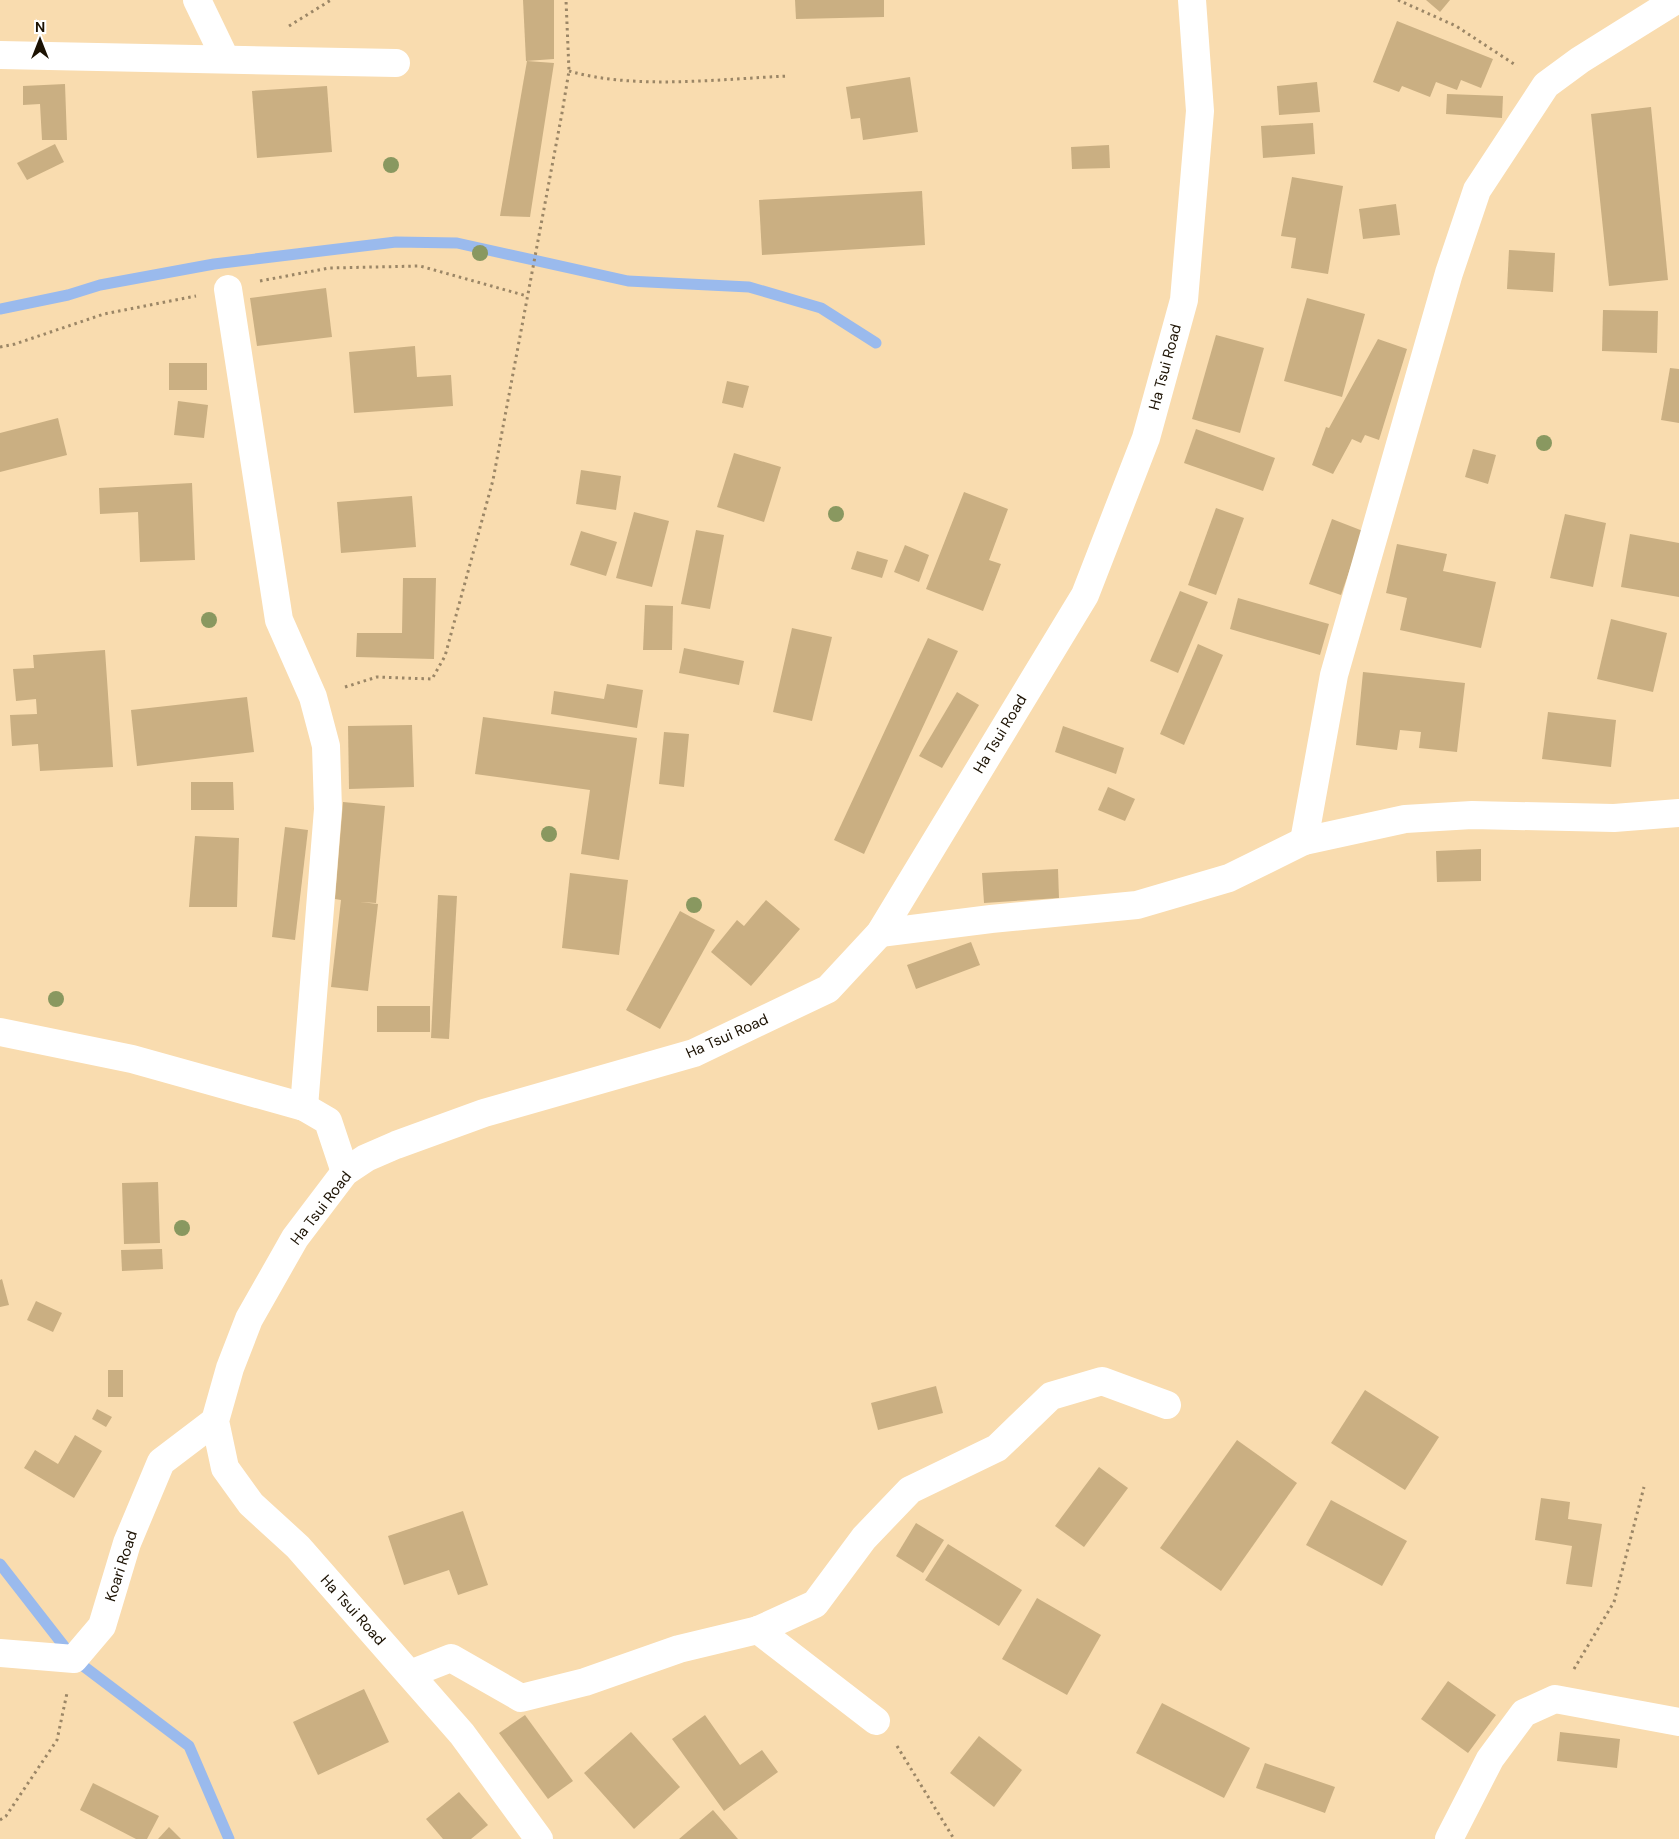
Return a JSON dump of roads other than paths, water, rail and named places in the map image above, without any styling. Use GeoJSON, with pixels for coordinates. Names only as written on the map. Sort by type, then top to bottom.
{"type":"FeatureCollection","features":[{"type":"Feature","properties":{"kind":"street"},"geometry":{"type":"LineString","coordinates":[[197,0],[225,58]]}},
{"type":"Feature","properties":{"kind":"street","name":"Ha Tsui Road"},"geometry":{"type":"LineString","coordinates":[[539,1839],[462,1734],[298,1547],[251,1504],[225,1468],[215,1421],[230,1368],[249,1319],[295,1238],[346,1172],[366,1158],[484,1113],[694,1053],[828,989],[880,933],[1085,595],[1146,438],[1184,300],[1200,111],[1192,0]]}},
{"type":"Feature","properties":{"kind":"street"},"geometry":{"type":"LineString","coordinates":[[1304,841],[1334,675],[1449,273],[1477,190],[1546,85],[1580,60],[1676,0]]}},
{"type":"Feature","properties":{"kind":"street"},"geometry":{"type":"LineString","coordinates":[[0,55],[225,58],[267,61],[396,63]]}},
{"type":"Feature","properties":{"kind":"street"},"geometry":{"type":"LineString","coordinates":[[228,290],[279,620],[313,697],[326,746],[328,809],[304,1106]]}},
{"type":"Feature","properties":{"kind":"street"},"geometry":{"type":"LineString","coordinates":[[880,933],[991,919],[1137,906],[1229,878],[1304,841],[1405,819],[1472,815],[1614,818],[1679,813]]}},
{"type":"Feature","properties":{"kind":"street"},"geometry":{"type":"LineString","coordinates":[[0,1032],[132,1059],[304,1106],[328,1121],[346,1172]]}},
{"type":"Feature","properties":{"kind":"street"},"geometry":{"type":"LineString","coordinates":[[410,1674],[451,1658],[520,1698],[584,1682],[678,1650],[758,1630],[815,1604],[864,1538],[910,1490],[997,1448],[1051,1396],[1102,1381],[1168,1404]]}},
{"type":"Feature","properties":{"kind":"street","name":"Koari Road"},"geometry":{"type":"LineString","coordinates":[[0,1653],[74,1658],[102,1626],[127,1543],[161,1462],[215,1421]]}},
{"type":"Feature","properties":{"kind":"street"},"geometry":{"type":"LineString","coordinates":[[758,1630],[876,1721]]}},
{"type":"Feature","properties":{"kind":"street"},"geometry":{"type":"LineString","coordinates":[[1449,1839],[1490,1759],[1524,1714],[1556,1699],[1679,1722]]}},
{"type":"Feature","properties":{"kind":"waterway"},"geometry":{"type":"LineString","coordinates":[[0,309],[68,295],[100,285],[214,264],[396,242],[457,243],[628,281],[749,287],[821,308],[876,343]]}},
{"type":"Feature","properties":{"kind":"waterway"},"geometry":{"type":"LineString","coordinates":[[0,1564],[74,1659],[189,1746],[229,1839]]}}]}
